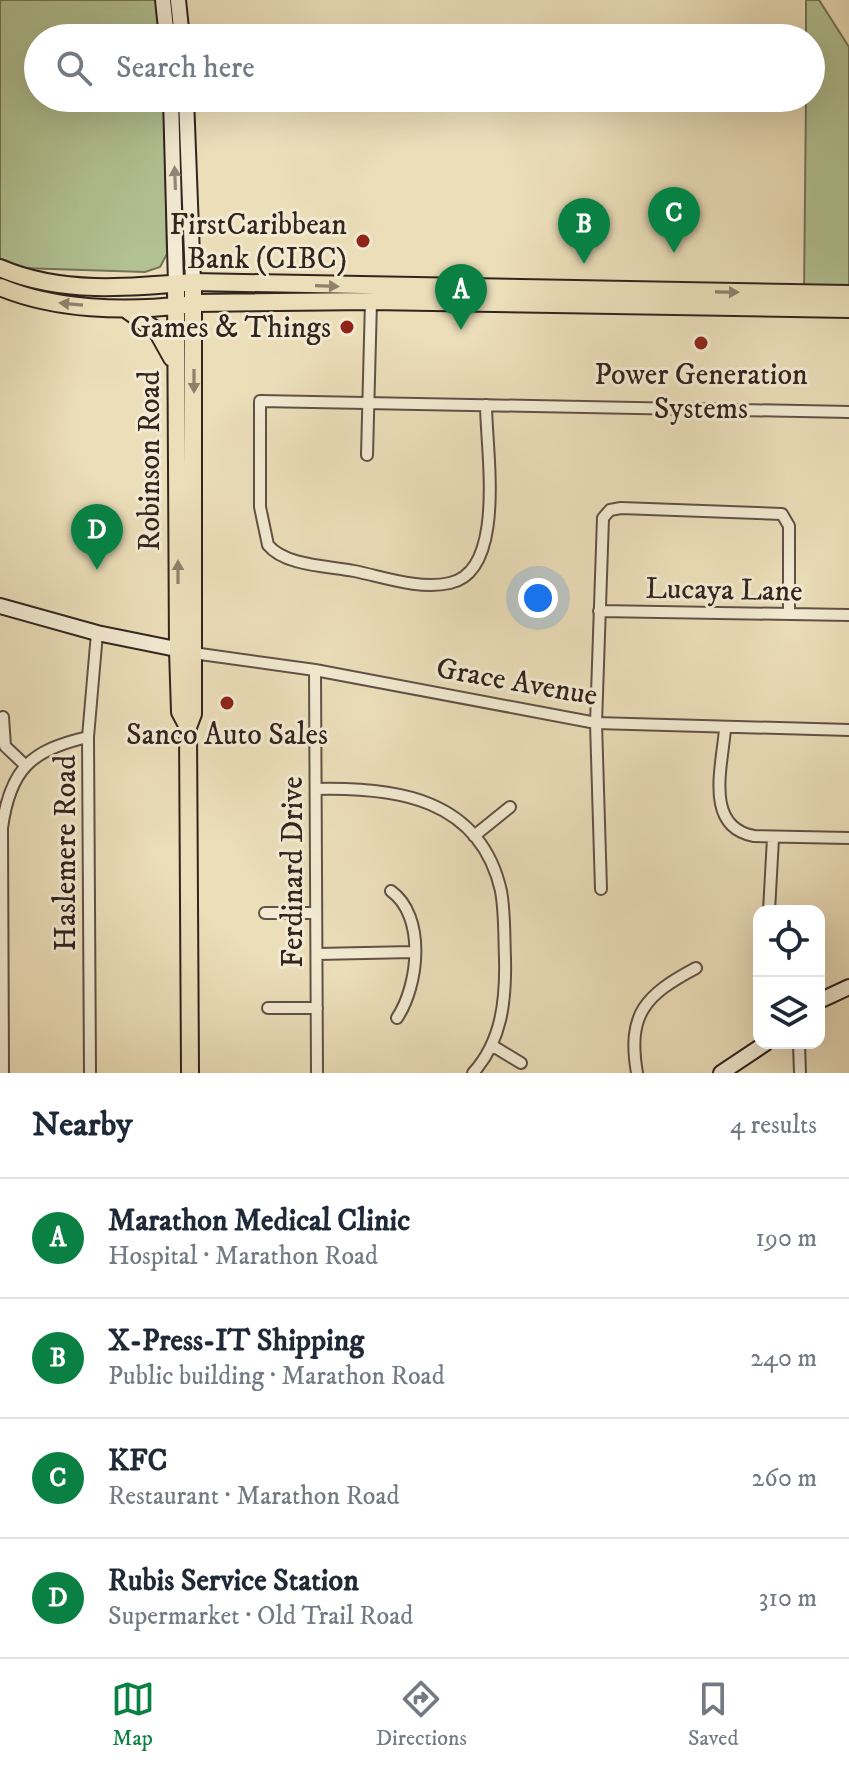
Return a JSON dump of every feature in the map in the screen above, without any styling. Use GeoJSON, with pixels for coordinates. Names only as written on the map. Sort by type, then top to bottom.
{"type":"FeatureCollection","features":[{"type":"Feature","properties":{"kind":"main road"},"geometry":{"type":"LineString","coordinates":[[163,0],[166,24]]}},
{"type":"Feature","properties":{"kind":"main road"},"geometry":{"type":"LineString","coordinates":[[178,0],[181,24]]}},
{"type":"Feature","properties":{"kind":"main road","name":"Robinson Road"},"geometry":{"type":"LineString","coordinates":[[172,112],[184,283],[194,303],[186,651],[180,712],[188,727],[190,1073]]}},
{"type":"Feature","properties":{"kind":"main road","name":"Robinson Road"},"geometry":{"type":"LineString","coordinates":[[186,112],[184,283],[176,306],[186,651]]}},
{"type":"Feature","properties":{"kind":"main road"},"geometry":{"type":"LineString","coordinates":[[0,268],[20,276],[80,287],[184,283],[849,294]]}},
{"type":"Feature","properties":{"kind":"main road"},"geometry":{"type":"LineString","coordinates":[[0,287],[55,302],[121,308],[194,303],[371,301],[849,309]]}},
{"type":"Feature","properties":{"kind":"main road"},"geometry":{"type":"LineString","coordinates":[[121,308],[147,321],[166,342],[177,383]]}},
{"type":"Feature","properties":{"kind":"main road"},"geometry":{"type":"LineString","coordinates":[[0,606],[97,633],[186,651]]}},
{"type":"Feature","properties":{"kind":"main road"},"geometry":{"type":"LineString","coordinates":[[825,998],[849,987]]}},
{"type":"Feature","properties":{"kind":"main road"},"geometry":{"type":"LineString","coordinates":[[721,1073],[757,1049]]}},
{"type":"Feature","properties":{"kind":"street"},"geometry":{"type":"LineString","coordinates":[[367,455],[371,301]]}},
{"type":"Feature","properties":{"kind":"street"},"geometry":{"type":"LineString","coordinates":[[486,405],[485,549],[476,566],[459,580],[429,585],[287,558],[275,553],[265,539],[260,507],[260,401],[486,405],[849,412]]}},
{"type":"Feature","properties":{"kind":"street"},"geometry":{"type":"LineString","coordinates":[[601,889],[596,723],[603,518],[615,508],[782,514],[789,526],[789,614]]}},
{"type":"Feature","properties":{"kind":"street","name":"Lucaya Lane"},"geometry":{"type":"LineString","coordinates":[[599,611],[849,615]]}},
{"type":"Feature","properties":{"kind":"street","name":"Haslemere Road"},"geometry":{"type":"LineString","coordinates":[[90,1073],[88,737],[97,633]]}},
{"type":"Feature","properties":{"kind":"street","name":"Grace Avenue"},"geometry":{"type":"LineString","coordinates":[[186,651],[315,670],[596,723],[725,729],[849,730]]}},
{"type":"Feature","properties":{"kind":"street","name":"Ferdinard Drive"},"geometry":{"type":"LineString","coordinates":[[315,670],[317,1073]]}},
{"type":"Feature","properties":{"kind":"street"},"geometry":{"type":"LineString","coordinates":[[3,717],[5,746],[25,765]]}},
{"type":"Feature","properties":{"kind":"street"},"geometry":{"type":"LineString","coordinates":[[725,729],[721,814],[735,830],[773,838],[849,838]]}},
{"type":"Feature","properties":{"kind":"street"},"geometry":{"type":"LineString","coordinates":[[3,1073],[2,828],[10,792],[25,765],[49,748],[88,737]]}},
{"type":"Feature","properties":{"kind":"street"},"geometry":{"type":"LineString","coordinates":[[316,789],[368,789],[404,794],[437,806],[474,836],[494,871],[503,908],[503,1006],[493,1046],[473,1073]]}},
{"type":"Feature","properties":{"kind":"street"},"geometry":{"type":"LineString","coordinates":[[474,836],[510,807]]}},
{"type":"Feature","properties":{"kind":"street"},"geometry":{"type":"LineString","coordinates":[[769,905],[773,838]]}},
{"type":"Feature","properties":{"kind":"street"},"geometry":{"type":"LineString","coordinates":[[391,891],[409,909],[413,952],[411,987],[397,1018]]}},
{"type":"Feature","properties":{"kind":"street"},"geometry":{"type":"LineString","coordinates":[[265,913],[316,913]]}},
{"type":"Feature","properties":{"kind":"street"},"geometry":{"type":"LineString","coordinates":[[317,954],[413,952]]}},
{"type":"Feature","properties":{"kind":"street"},"geometry":{"type":"LineString","coordinates":[[637,1073],[633,1038],[638,1014],[657,992],[696,968]]}},
{"type":"Feature","properties":{"kind":"street"},"geometry":{"type":"LineString","coordinates":[[268,1008],[317,1008]]}},
{"type":"Feature","properties":{"kind":"street"},"geometry":{"type":"LineString","coordinates":[[493,1046],[521,1063]]}},
{"type":"Feature","properties":{"kind":"street"},"geometry":{"type":"LineString","coordinates":[[799,1049],[800,1073]]}},
{"type":"Feature","properties":{"kind":"green space"},"geometry":{"type":"Polygon","coordinates":[[[0,0],[157,0],[159,24],[24,24],[24,112],[164,112],[167,254],[160,267],[145,272],[21,268],[0,262],[0,0]]]}},
{"type":"Feature","properties":{"kind":"green space"},"geometry":{"type":"Polygon","coordinates":[[[806,0],[819,0],[849,47],[849,296],[804,294],[806,112],[825,112],[825,24],[806,24],[806,0]]]}},
{"type":"Feature","properties":{"kind":"place","name":"FirstCaribbean Bank (CIBC)"},"geometry":{"type":"Point","coordinates":[363,241]}},
{"type":"Feature","properties":{"kind":"place","name":"KFC"},"geometry":{"type":"Point","coordinates":[674,253]}},
{"type":"Feature","properties":{"kind":"place","name":"X-Press-IT Shipping"},"geometry":{"type":"Point","coordinates":[584,264]}},
{"type":"Feature","properties":{"kind":"place","name":"Games & Things"},"geometry":{"type":"Point","coordinates":[347,327]}},
{"type":"Feature","properties":{"kind":"place","name":"Marathon Medical Clinic"},"geometry":{"type":"Point","coordinates":[461,330]}},
{"type":"Feature","properties":{"kind":"place","name":"Power Generation Systems"},"geometry":{"type":"Point","coordinates":[701,343]}},
{"type":"Feature","properties":{"kind":"place","name":"Rubis Service Station"},"geometry":{"type":"Point","coordinates":[97,570]}},
{"type":"Feature","properties":{"kind":"place","name":"Sanco Auto Sales"},"geometry":{"type":"Point","coordinates":[227,703]}}]}
